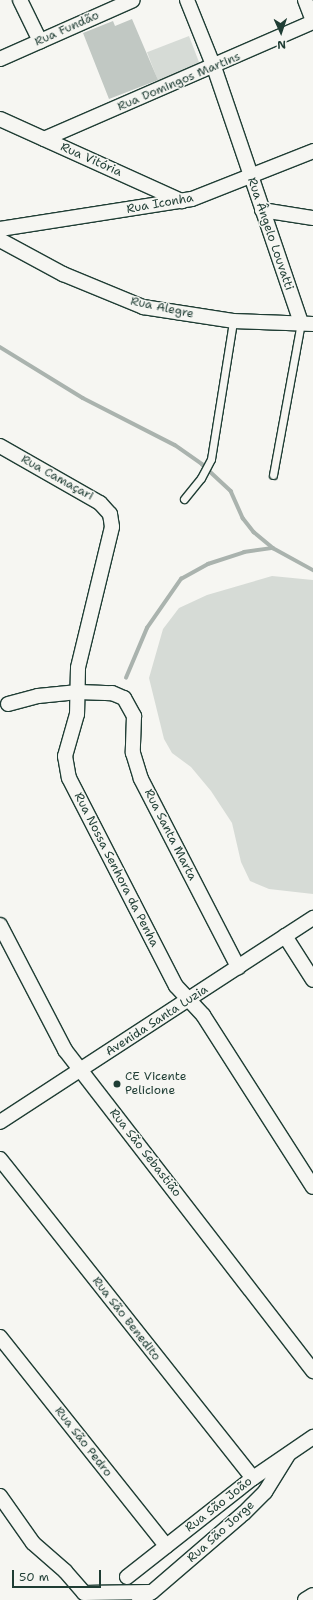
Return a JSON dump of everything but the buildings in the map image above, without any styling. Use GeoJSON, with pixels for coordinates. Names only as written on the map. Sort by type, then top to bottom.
{"type":"FeatureCollection","features":[{"type":"Feature","properties":{"kind":"street"},"geometry":{"type":"LineString","coordinates":[[20,0],[40,41]]}},
{"type":"Feature","properties":{"kind":"street","name":"Rua Fundão"},"geometry":{"type":"LineString","coordinates":[[0,59],[133,0]]}},
{"type":"Feature","properties":{"kind":"street","name":"Rua Ângelo Louvatti"},"geometry":{"type":"LineString","coordinates":[[187,0],[214,67],[262,210],[307,324]]}},
{"type":"Feature","properties":{"kind":"street","name":"Rua Domingos Martins"},"geometry":{"type":"LineString","coordinates":[[44,139],[214,67],[313,22],[305,0]]}},
{"type":"Feature","properties":{"kind":"street","name":"Rua Vitória"},"geometry":{"type":"LineString","coordinates":[[0,119],[182,201]]}},
{"type":"Feature","properties":{"kind":"street","name":"Rua Iconha"},"geometry":{"type":"LineString","coordinates":[[0,229],[182,201],[251,177],[313,151]]}},
{"type":"Feature","properties":{"kind":"street"},"geometry":{"type":"LineString","coordinates":[[262,210],[313,218]]}},
{"type":"Feature","properties":{"kind":"street","name":"Rua Alegre"},"geometry":{"type":"LineString","coordinates":[[0,240],[39,263],[118,298],[173,313],[233,321],[307,324]]}},
{"type":"Feature","properties":{"kind":"street","name":"Rua Camaçari"},"geometry":{"type":"LineString","coordinates":[[0,446],[100,503],[110,514]]}},
{"type":"Feature","properties":{"kind":"street","name":"Rua Nossa Senhora da Penha"},"geometry":{"type":"LineString","coordinates":[[110,514],[112,527],[80,656],[77,714],[65,756],[69,778],[176,986],[204,1015],[313,1187]]}},
{"type":"Feature","properties":{"kind":"street"},"geometry":{"type":"LineString","coordinates":[[8,704],[38,696],[78,692]]}},
{"type":"Feature","properties":{"kind":"street","name":"Rua Santa Marta"},"geometry":{"type":"LineString","coordinates":[[78,692],[112,693],[124,698],[134,716],[134,753],[141,779],[238,967]]}},
{"type":"Feature","properties":{"kind":"street","name":"Avenida Santa Luzia"},"geometry":{"type":"LineString","coordinates":[[0,1122],[313,918]]}},
{"type":"Feature","properties":{"kind":"street","name":"Rua São Sebastião"},"geometry":{"type":"LineString","coordinates":[[0,925],[58,1039],[312,1369]]}},
{"type":"Feature","properties":{"kind":"street"},"geometry":{"type":"LineString","coordinates":[[285,936],[313,980]]}},
{"type":"Feature","properties":{"kind":"street","name":"Rua São Benedito"},"geometry":{"type":"LineString","coordinates":[[0,1159],[253,1478]]}},
{"type":"Feature","properties":{"kind":"street","name":"Rua São Pedro"},"geometry":{"type":"LineString","coordinates":[[0,1337],[166,1546]]}},
{"type":"Feature","properties":{"kind":"street","name":"Rua São João"},"geometry":{"type":"LineString","coordinates":[[127,1577],[253,1478],[290,1451],[313,1437]]}},
{"type":"Feature","properties":{"kind":"street","name":"Rua São Jorge"},"geometry":{"type":"LineString","coordinates":[[139,1600],[152,1592],[244,1514],[269,1487],[290,1451]]}},
{"type":"Feature","properties":{"kind":"street"},"geometry":{"type":"LineString","coordinates":[[0,1496],[33,1543],[65,1571],[84,1593],[152,1592]]}},
{"type":"Feature","properties":{"kind":"street"},"geometry":{"type":"LineString","coordinates":[[305,1600],[313,1595]]}},
{"type":"Feature","properties":{"kind":"lane"},"geometry":{"type":"LineString","coordinates":[[184,499],[201,478],[211,459],[233,321]]}},
{"type":"Feature","properties":{"kind":"lane","name":"Rua Ângelo Louvatti"},"geometry":{"type":"LineString","coordinates":[[273,475],[307,324]]}},
{"type":"Feature","properties":{"kind":"shaded area"},"geometry":{"type":"Polygon","coordinates":[[[189,36],[200,65],[158,81],[147,52],[189,36]]]}},
{"type":"Feature","properties":{"kind":"shaded area"},"geometry":{"type":"Polygon","coordinates":[[[272,576],[313,580],[313,894],[269,889],[250,881],[241,862],[232,823],[211,791],[191,767],[172,753],[164,739],[149,678],[163,629],[179,608],[207,595],[272,576]]]}},
{"type":"Feature","properties":{"kind":"waterway"},"geometry":{"type":"LineString","coordinates":[[0,347],[83,398],[175,445],[202,464],[231,491],[243,518],[254,532],[273,548],[313,570]]}},
{"type":"Feature","properties":{"kind":"waterway"},"geometry":{"type":"LineString","coordinates":[[126,678],[147,628],[181,579],[208,564],[244,552],[273,548]]}},
{"type":"Feature","properties":{"kind":"place","name":"CE Vicente Pelicione"},"geometry":{"type":"Point","coordinates":[117,1084]}}]}
